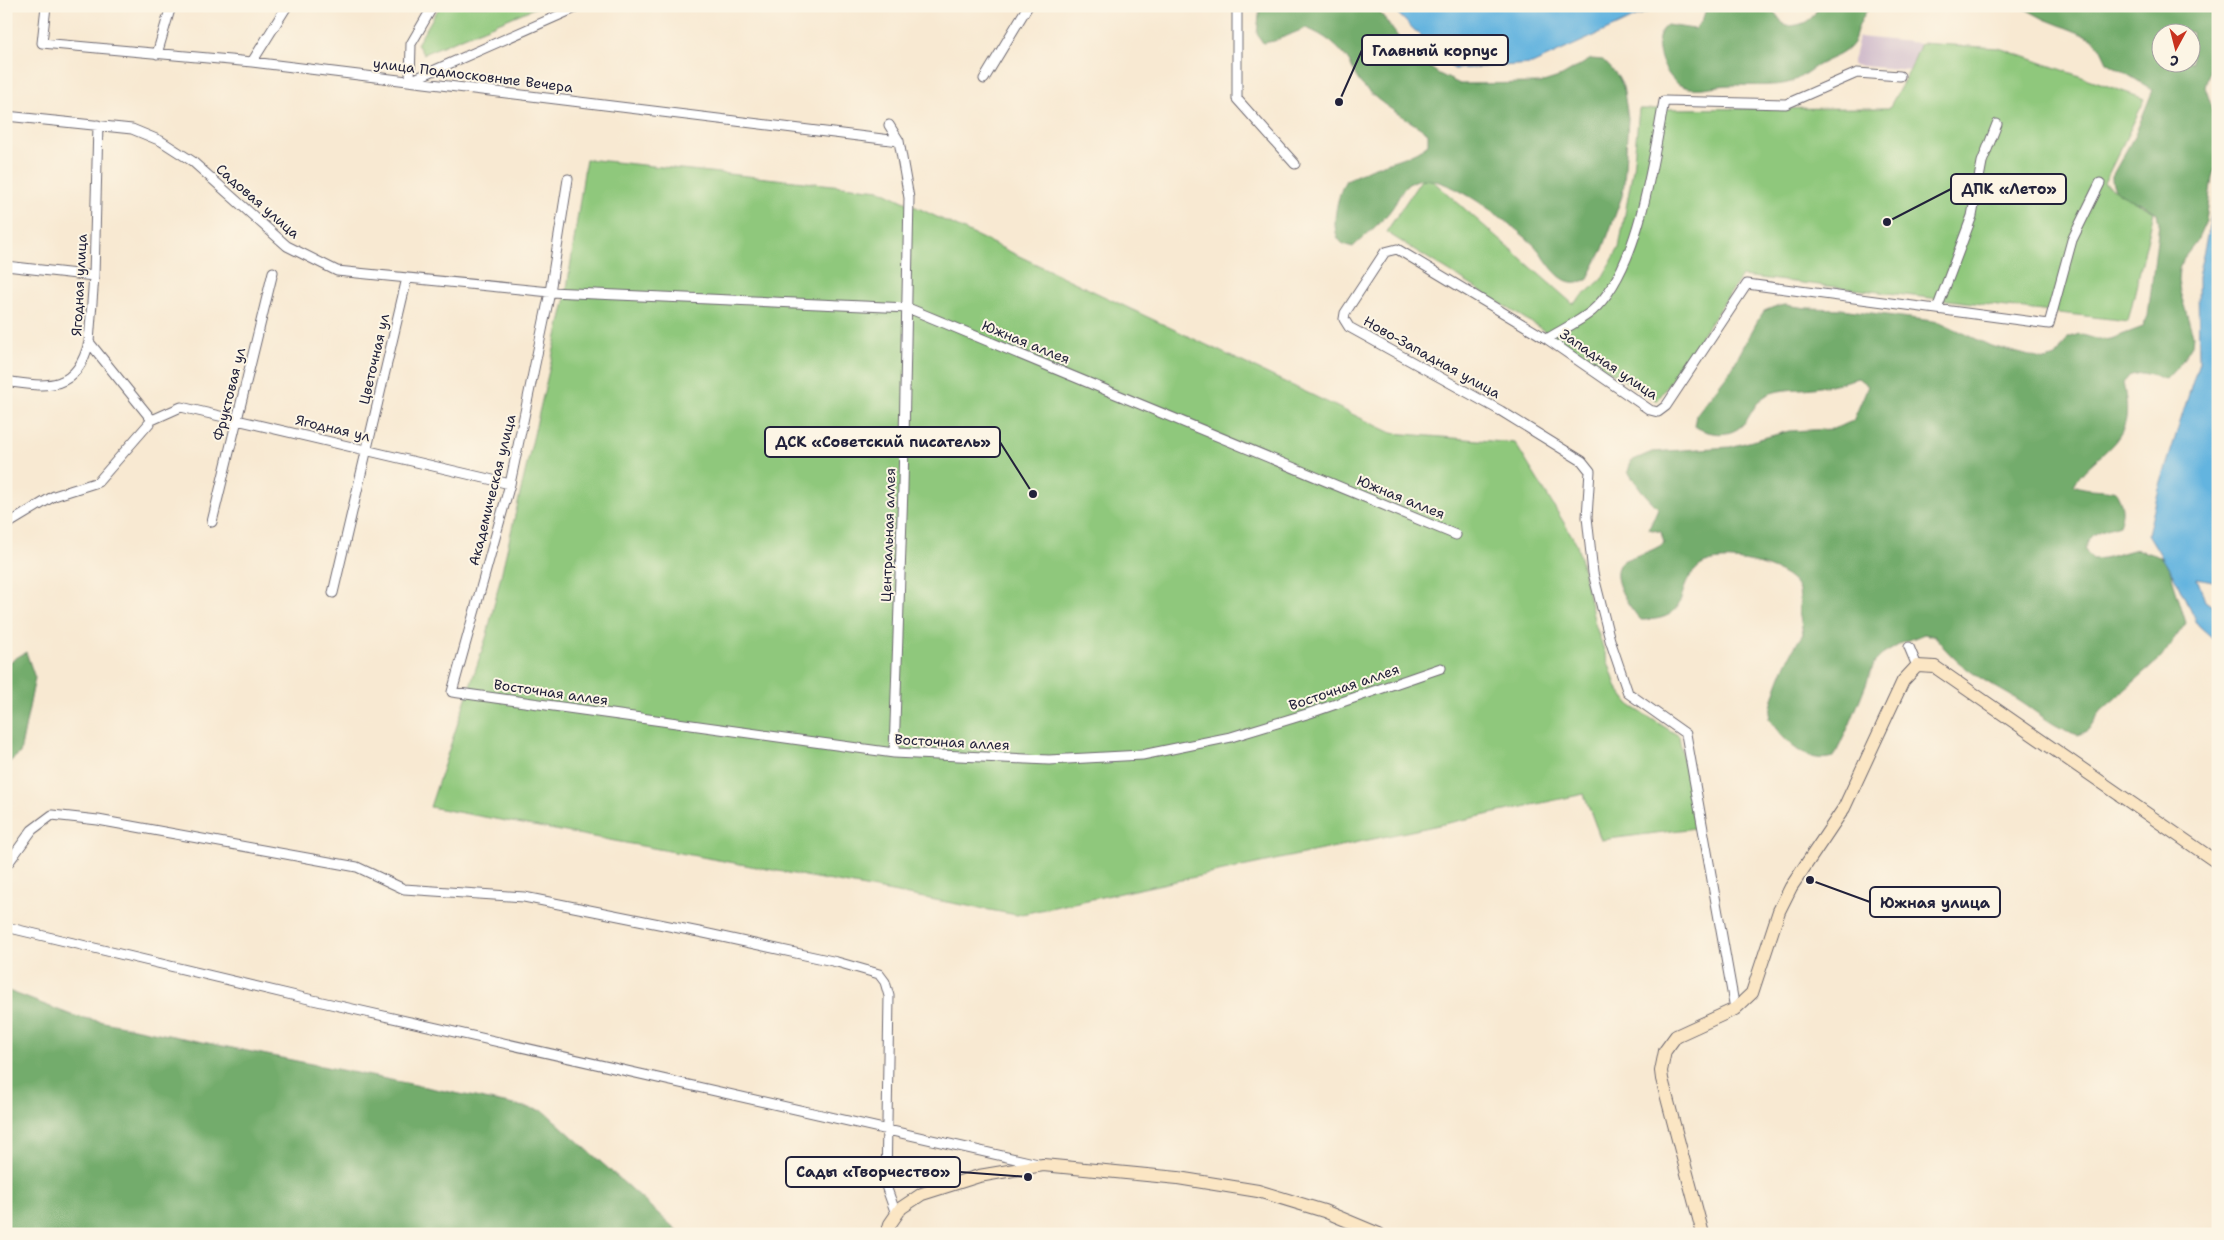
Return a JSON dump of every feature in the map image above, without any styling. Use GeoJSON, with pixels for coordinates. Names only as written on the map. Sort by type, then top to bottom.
{"type":"FeatureCollection","features":[{"type":"Feature","properties":{"kind":"street","name":"улица Подмосковные Вечера"},"geometry":{"type":"LineString","coordinates":[[46,6],[42,43],[252,62],[410,80],[899,141]]}},
{"type":"Feature","properties":{"kind":"street"},"geometry":{"type":"LineString","coordinates":[[157,54],[171,6]]}},
{"type":"Feature","properties":{"kind":"street"},"geometry":{"type":"LineString","coordinates":[[252,62],[287,6]]}},
{"type":"Feature","properties":{"kind":"street"},"geometry":{"type":"LineString","coordinates":[[433,6],[411,44],[410,80],[580,6]]}},
{"type":"Feature","properties":{"kind":"street"},"geometry":{"type":"LineString","coordinates":[[984,78],[1028,6]]}},
{"type":"Feature","properties":{"kind":"street"},"geometry":{"type":"LineString","coordinates":[[1237,6],[1237,100],[1295,164]]}},
{"type":"Feature","properties":{"kind":"street","name":"Западная улица"},"geometry":{"type":"LineString","coordinates":[[1900,76],[1857,74],[1786,104],[1664,101],[1647,191],[1635,240],[1611,289],[1592,311],[1547,339],[1650,410],[1658,412],[1666,406],[1746,284],[2049,324],[2072,240],[2100,183]]}},
{"type":"Feature","properties":{"kind":"street","name":"Садовая улица"},"geometry":{"type":"LineString","coordinates":[[6,116],[132,129],[161,141],[184,156],[287,246],[337,270],[555,292]]}},
{"type":"Feature","properties":{"kind":"street"},"geometry":{"type":"LineString","coordinates":[[1937,309],[1972,216],[1982,162],[1997,124]]}},
{"type":"Feature","properties":{"kind":"street","name":"Ягодная улица"},"geometry":{"type":"LineString","coordinates":[[98,125],[94,276],[89,342],[152,420]]}},
{"type":"Feature","properties":{"kind":"street"},"geometry":{"type":"LineString","coordinates":[[889,125],[899,141]]}},
{"type":"Feature","properties":{"kind":"street","name":"Центральная аллея"},"geometry":{"type":"LineString","coordinates":[[894,753],[908,308],[909,198],[899,141]]}},
{"type":"Feature","properties":{"kind":"street","name":"Академическая улица"},"geometry":{"type":"LineString","coordinates":[[452,692],[510,484],[555,292],[568,180]]}},
{"type":"Feature","properties":{"kind":"street","name":"Ново-Западная улица"},"geometry":{"type":"LineString","coordinates":[[1547,339],[1397,249],[1385,252],[1345,313],[1344,319],[1348,326],[1501,411],[1582,461],[1590,471],[1587,517],[1593,573],[1610,640],[1628,693],[1686,734],[1735,1010]]}},
{"type":"Feature","properties":{"kind":"street"},"geometry":{"type":"LineString","coordinates":[[6,266],[94,276]]}},
{"type":"Feature","properties":{"kind":"street","name":"Фруктовая ул"},"geometry":{"type":"LineString","coordinates":[[212,522],[273,272]]}},
{"type":"Feature","properties":{"kind":"street","name":"Цветочная ул"},"geometry":{"type":"LineString","coordinates":[[333,593],[407,278]]}},
{"type":"Feature","properties":{"kind":"street","name":"Южная аллея"},"geometry":{"type":"LineString","coordinates":[[555,292],[908,308],[1456,535]]}},
{"type":"Feature","properties":{"kind":"street"},"geometry":{"type":"LineString","coordinates":[[6,381],[42,386],[57,384],[74,375],[84,360],[89,342]]}},
{"type":"Feature","properties":{"kind":"street","name":"Ягодная ул"},"geometry":{"type":"LineString","coordinates":[[152,420],[181,407],[510,484]]}},
{"type":"Feature","properties":{"kind":"street"},"geometry":{"type":"LineString","coordinates":[[6,525],[54,496],[98,482],[152,420]]}},
{"type":"Feature","properties":{"kind":"street"},"geometry":{"type":"LineString","coordinates":[[1909,647],[1917,666]]}},
{"type":"Feature","properties":{"kind":"street"},"geometry":{"type":"LineString","coordinates":[[1703,1234],[1662,1080],[1662,1061],[1665,1052],[1676,1036],[1735,1010],[1752,993],[1779,911],[1790,887],[1844,808],[1903,681],[1917,666]]}},
{"type":"Feature","properties":{"kind":"street"},"geometry":{"type":"LineString","coordinates":[[1917,666],[1935,667],[2218,863]]}},
{"type":"Feature","properties":{"kind":"street","name":"Восточная аллея"},"geometry":{"type":"LineString","coordinates":[[452,692],[894,753],[1049,760],[1142,754],[1231,737],[1310,713],[1441,668]]}},
{"type":"Feature","properties":{"kind":"street"},"geometry":{"type":"LineString","coordinates":[[6,866],[32,830],[52,815],[98,820],[357,867],[404,889],[524,897],[704,933],[837,962],[879,974],[886,982],[889,996],[886,1186],[896,1214]]}},
{"type":"Feature","properties":{"kind":"street"},"geometry":{"type":"LineString","coordinates":[[6,927],[1043,1165],[1178,1178],[1258,1191],[1324,1211],[1379,1234]]}},
{"type":"Feature","properties":{"kind":"street"},"geometry":{"type":"LineString","coordinates":[[887,1234],[896,1214],[907,1202],[935,1190],[979,1176],[1043,1165]]}},
{"type":"Feature","properties":{"kind":"shaded area"},"geometry":{"type":"Polygon","coordinates":[[[1859,37],[1921,43],[1910,70],[1852,65],[1859,37]]]}},
{"type":"Feature","properties":{"kind":"green space"},"geometry":{"type":"Polygon","coordinates":[[[440,6],[539,6],[423,54],[417,44],[440,6]]]}},
{"type":"Feature","properties":{"kind":"green space"},"geometry":{"type":"Polygon","coordinates":[[[1260,6],[1375,6],[1411,54],[1439,74],[1460,84],[1540,83],[1562,76],[1591,59],[1603,60],[1618,76],[1623,86],[1628,118],[1624,184],[1622,196],[1603,249],[1587,280],[1574,282],[1560,277],[1535,246],[1495,213],[1460,191],[1443,183],[1427,180],[1414,181],[1407,185],[1384,218],[1353,247],[1342,243],[1338,238],[1335,222],[1340,194],[1346,180],[1416,152],[1428,144],[1428,133],[1386,106],[1370,93],[1359,81],[1350,63],[1341,51],[1319,34],[1306,28],[1274,41],[1263,43],[1257,34],[1260,6]]]}},
{"type":"Feature","properties":{"kind":"green space"},"geometry":{"type":"Polygon","coordinates":[[[1707,6],[1766,6],[1775,13],[1785,26],[1806,22],[1813,16],[1818,6],[1869,6],[1858,27],[1854,41],[1843,53],[1820,64],[1791,82],[1770,85],[1688,88],[1675,82],[1664,67],[1659,48],[1659,39],[1661,31],[1667,25],[1694,29],[1702,21],[1707,6]]]}},
{"type":"Feature","properties":{"kind":"green space"},"geometry":{"type":"Polygon","coordinates":[[[2020,6],[2218,6],[2218,41],[2205,87],[2218,125],[2218,161],[2212,177],[2206,221],[2197,241],[2183,259],[2179,269],[2178,281],[2193,335],[2192,345],[2180,364],[2166,379],[2142,373],[2130,375],[2123,383],[2127,407],[2121,434],[2084,471],[2074,485],[2116,492],[2122,508],[2119,525],[2093,535],[2085,550],[2093,559],[2104,558],[2136,549],[2163,558],[2169,567],[2186,623],[2161,658],[2101,711],[2088,730],[2078,735],[2054,724],[1983,680],[1953,657],[1935,636],[1924,634],[1902,643],[1882,655],[1875,662],[1834,757],[1814,758],[1789,743],[1769,719],[1773,698],[1782,675],[1792,652],[1803,634],[1799,611],[1799,591],[1791,580],[1767,567],[1737,560],[1722,560],[1700,566],[1691,575],[1676,609],[1669,615],[1658,619],[1641,620],[1626,600],[1618,581],[1619,565],[1625,560],[1650,551],[1664,543],[1661,532],[1649,529],[1658,508],[1628,472],[1631,461],[1652,452],[1730,447],[1789,431],[1833,429],[1853,421],[1868,386],[1858,378],[1836,384],[1808,389],[1784,390],[1767,395],[1760,400],[1741,427],[1728,433],[1707,432],[1694,426],[1696,415],[1731,370],[1764,311],[1774,307],[1785,305],[1841,309],[1940,322],[1991,346],[2045,360],[2056,357],[2068,338],[2079,334],[2100,340],[2111,339],[2143,327],[2148,316],[2159,223],[2157,213],[2118,192],[2114,188],[2112,176],[2135,135],[2153,90],[2107,62],[2100,47],[2092,38],[2044,19],[2020,6]]]}},
{"type":"Feature","properties":{"kind":"green space"},"geometry":{"type":"Polygon","coordinates":[[[1921,43],[1999,48],[2145,99],[2104,183],[2154,212],[2128,321],[1742,276],[1657,401],[1386,232],[1425,174],[1573,304],[1601,280],[1619,248],[1633,169],[1639,109],[1889,108],[1910,70],[1921,43]]]}},
{"type":"Feature","properties":{"kind":"green space"},"geometry":{"type":"Polygon","coordinates":[[[586,159],[880,190],[1392,433],[1515,443],[1577,544],[1595,624],[1617,688],[1631,706],[1679,736],[1695,828],[1601,840],[1584,794],[1017,915],[430,807],[487,635],[565,302],[586,159]]]}},
{"type":"Feature","properties":{"kind":"green space"},"geometry":{"type":"Polygon","coordinates":[[[26,652],[35,678],[20,753],[6,765],[6,664],[26,652]]]}},
{"type":"Feature","properties":{"kind":"green space"},"geometry":{"type":"Polygon","coordinates":[[[6,990],[74,1016],[544,1111],[681,1234],[6,1234],[6,990]]]}},
{"type":"Feature","properties":{"kind":"water"},"geometry":{"type":"Polygon","coordinates":[[[1390,6],[1660,6],[1532,64],[1454,69],[1390,6]]]}},
{"type":"Feature","properties":{"kind":"water"},"geometry":{"type":"Polygon","coordinates":[[[2218,186],[2218,582],[2197,578],[2205,601],[2218,610],[2218,643],[2198,625],[2177,582],[2148,534],[2159,489],[2199,362],[2198,277],[2218,186]]]}},
{"type":"Feature","properties":{"kind":"place","name":"Главный корпус"},"geometry":{"type":"Point","coordinates":[1339,102]}},
{"type":"Feature","properties":{"kind":"place","name":"ДПК «Лето»"},"geometry":{"type":"Point","coordinates":[1887,222]}},
{"type":"Feature","properties":{"kind":"place","name":"ДСК «Советский писатель»"},"geometry":{"type":"Point","coordinates":[1033,494]}},
{"type":"Feature","properties":{"kind":"place","name":"Южная улица"},"geometry":{"type":"Point","coordinates":[1810,880]}},
{"type":"Feature","properties":{"kind":"place","name":"Сады «Творчество»"},"geometry":{"type":"Point","coordinates":[1028,1177]}}]}
